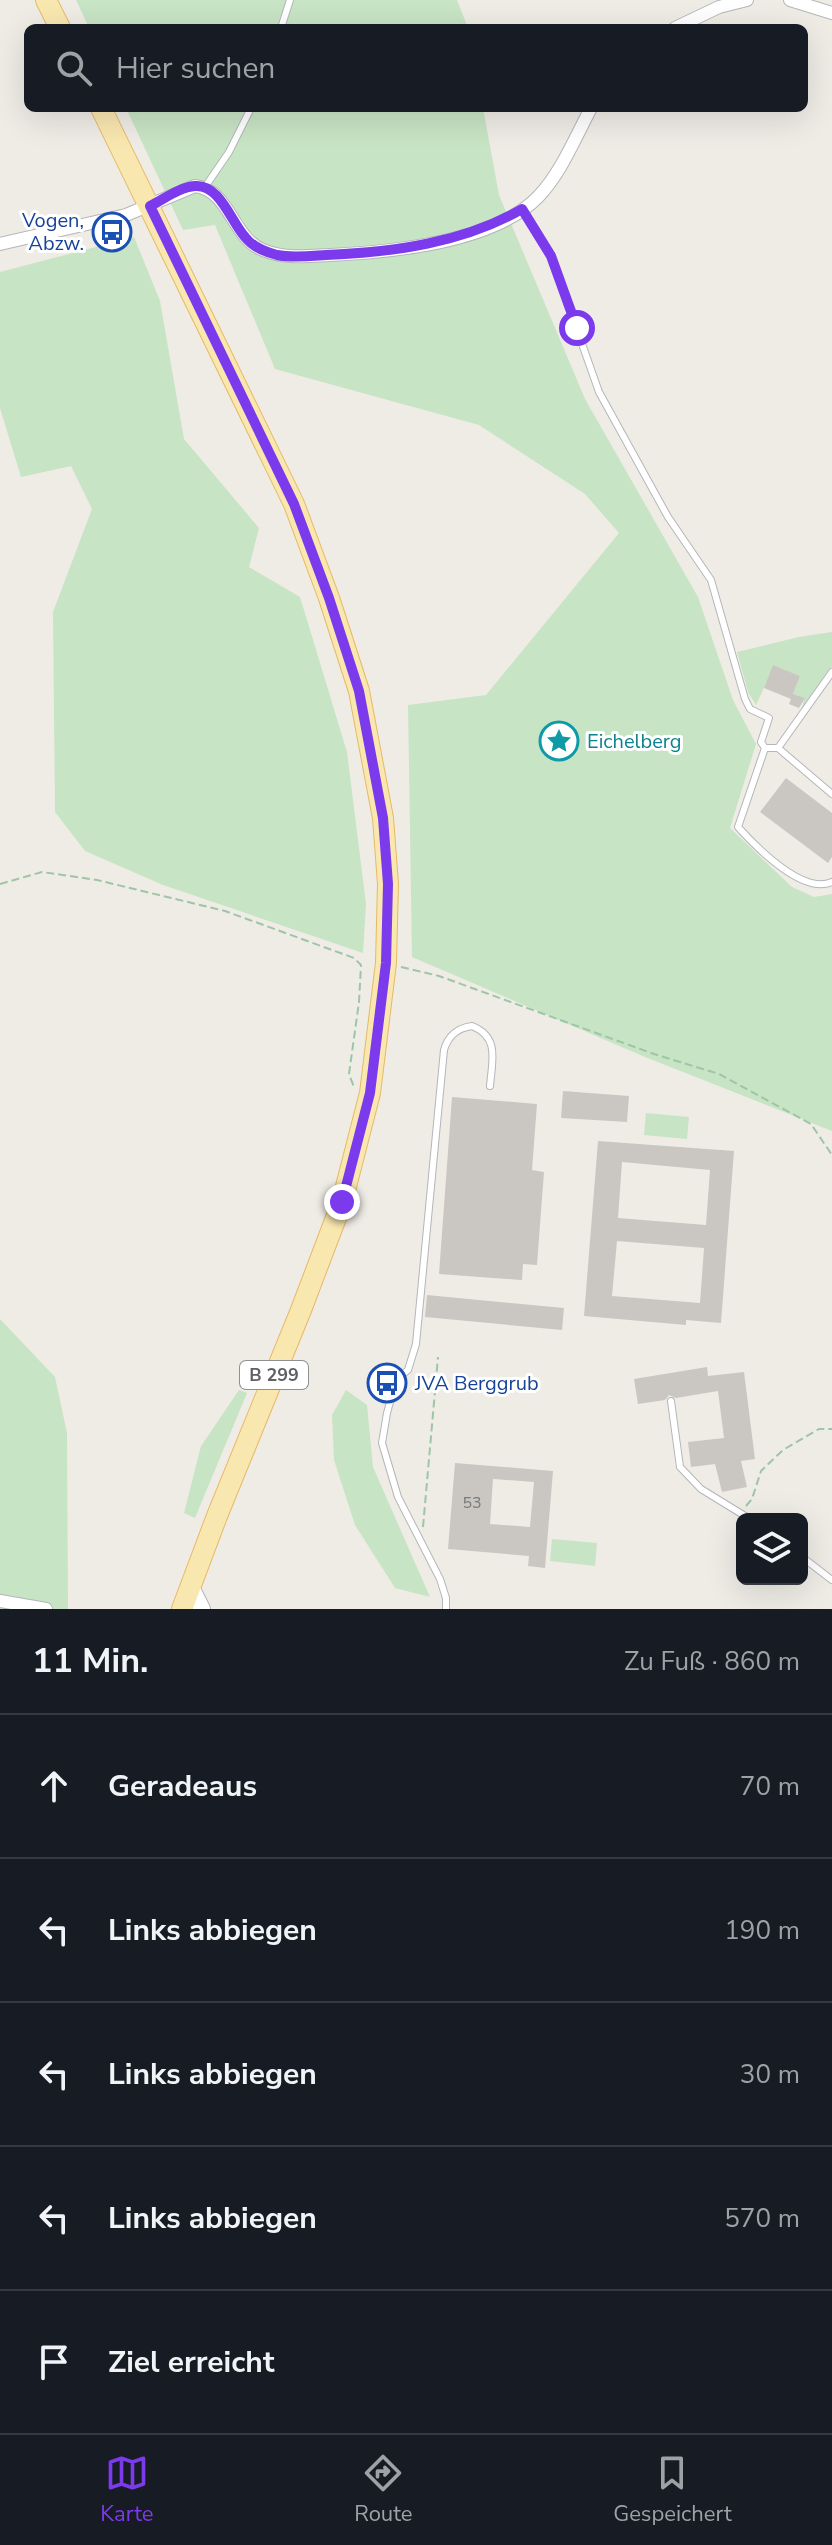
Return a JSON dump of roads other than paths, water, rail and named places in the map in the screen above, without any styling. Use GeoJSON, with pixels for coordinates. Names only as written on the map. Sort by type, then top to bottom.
{"type":"FeatureCollection","features":[{"type":"Feature","properties":{"kind":"main road"},"geometry":{"type":"LineString","coordinates":[[46,0],[58,24]]}},
{"type":"Feature","properties":{"kind":"main road","name":"B 299"},"geometry":{"type":"LineString","coordinates":[[103,112],[294,504],[329,598],[359,691],[383,818],[388,884],[386,963],[370,1093],[342,1202],[182,1609]]}},
{"type":"Feature","properties":{"kind":"street"},"geometry":{"type":"LineString","coordinates":[[683,24],[719,7],[747,0]]}},
{"type":"Feature","properties":{"kind":"street"},"geometry":{"type":"LineString","coordinates":[[790,0],[832,13]]}},
{"type":"Feature","properties":{"kind":"street"},"geometry":{"type":"LineString","coordinates":[[0,244],[126,215],[195,186],[205,187],[225,207],[246,239],[277,255],[347,254],[436,242],[476,232],[522,209],[538,197],[589,112]]}},
{"type":"Feature","properties":{"kind":"street"},"geometry":{"type":"LineString","coordinates":[[190,1585],[202,1609]]}},
{"type":"Feature","properties":{"kind":"street"},"geometry":{"type":"LineString","coordinates":[[0,1601],[46,1609]]}},
{"type":"Feature","properties":{"kind":"lane"},"geometry":{"type":"LineString","coordinates":[[282,24],[290,0]]}},
{"type":"Feature","properties":{"kind":"lane"},"geometry":{"type":"LineString","coordinates":[[205,187],[229,152],[249,112]]}},
{"type":"Feature","properties":{"kind":"lane"},"geometry":{"type":"LineString","coordinates":[[522,209],[551,256],[599,392],[668,517],[711,580],[745,699],[750,709],[769,718],[761,742],[765,748]]}},
{"type":"Feature","properties":{"kind":"lane"},"geometry":{"type":"LineString","coordinates":[[778,748],[832,672]]}},
{"type":"Feature","properties":{"kind":"lane"},"geometry":{"type":"LineString","coordinates":[[765,748],[778,748],[832,794]]}},
{"type":"Feature","properties":{"kind":"lane"},"geometry":{"type":"LineString","coordinates":[[765,748],[738,827],[793,876],[816,885],[832,882]]}},
{"type":"Feature","properties":{"kind":"lane"},"geometry":{"type":"LineString","coordinates":[[446,1609],[440,1579],[398,1497],[382,1443],[393,1391],[408,1370],[416,1344],[444,1050],[446,1042],[457,1030],[472,1026],[486,1033],[491,1042],[490,1086]]}},
{"type":"Feature","properties":{"kind":"lane"},"geometry":{"type":"LineString","coordinates":[[671,1401],[680,1467],[701,1489],[741,1513]]}},
{"type":"Feature","properties":{"kind":"lane"},"geometry":{"type":"LineString","coordinates":[[808,1562],[832,1580]]}},
{"type":"Feature","properties":{"kind":"place","name":"Vogen, Abzw."},"geometry":{"type":"Point","coordinates":[112,232]}},
{"type":"Feature","properties":{"kind":"place","name":"Eichelberg"},"geometry":{"type":"Point","coordinates":[559,741]}},
{"type":"Feature","properties":{"kind":"place","name":"JVA Berggrub"},"geometry":{"type":"Point","coordinates":[387,1383]}}]}
